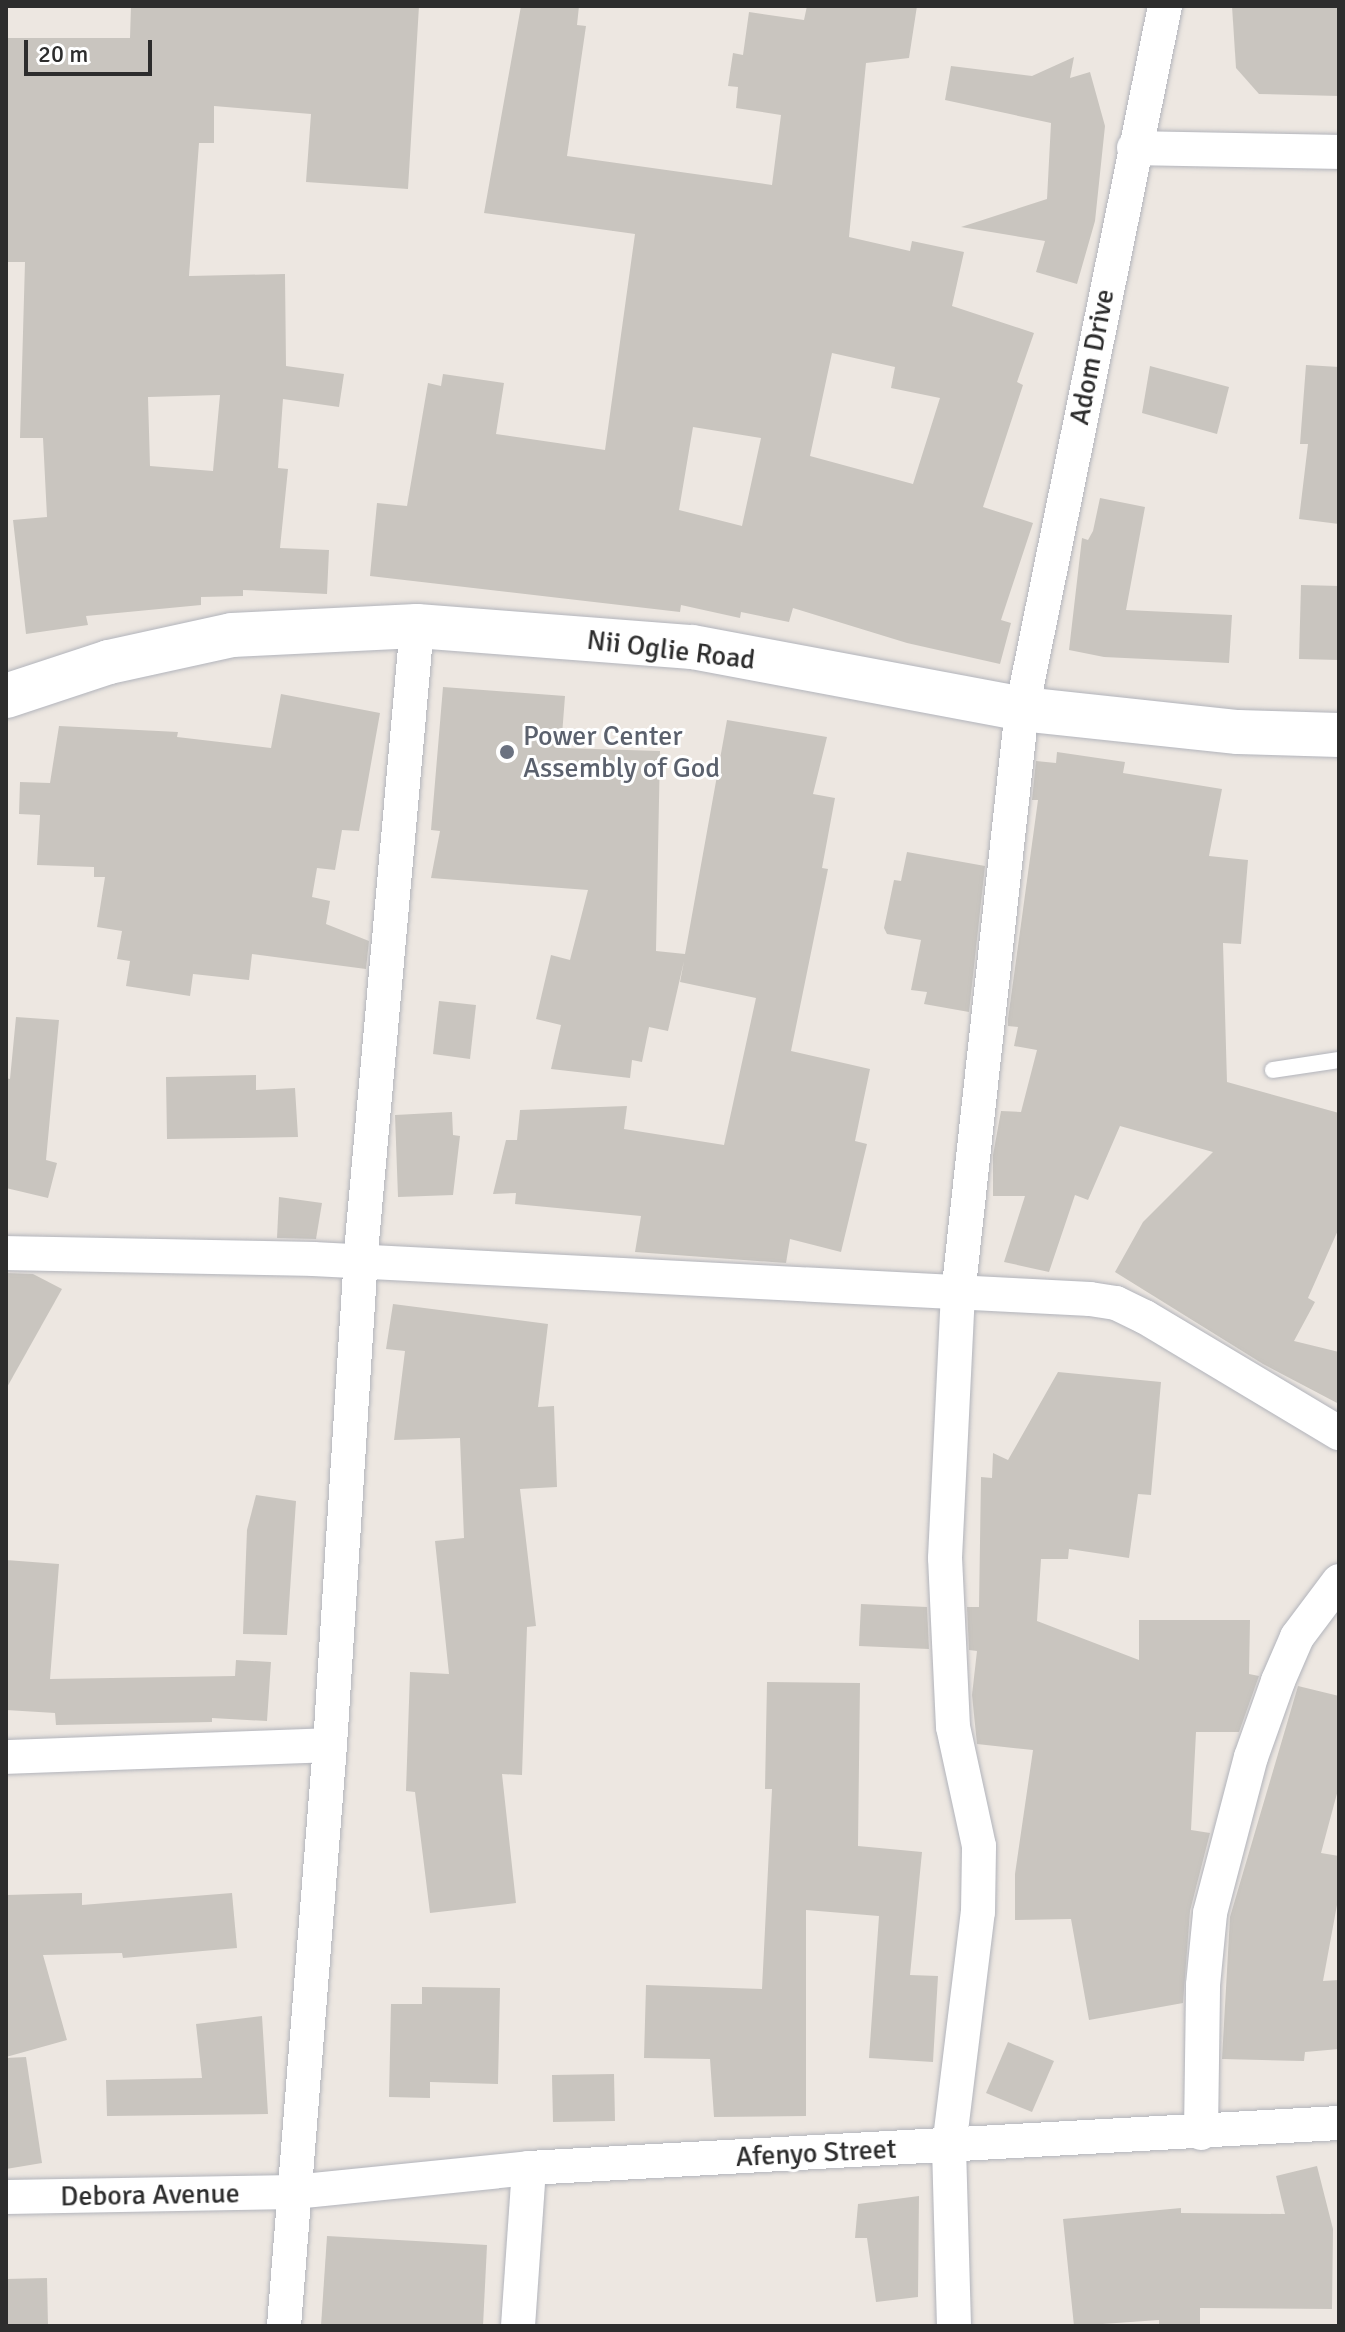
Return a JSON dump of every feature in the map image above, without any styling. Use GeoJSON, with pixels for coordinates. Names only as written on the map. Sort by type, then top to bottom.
{"type":"FeatureCollection","features":[{"type":"Feature","properties":{"kind":"street","name":"Adom Drive"},"geometry":{"type":"LineString","coordinates":[[954,2326],[949,2147],[978,1912],[979,1846],[953,1727],[945,1558],[958,1295],[1022,709],[1165,6]]}},
{"type":"Feature","properties":{"kind":"street"},"geometry":{"type":"LineString","coordinates":[[1134,148],[1339,152]]}},
{"type":"Feature","properties":{"kind":"street"},"geometry":{"type":"LineString","coordinates":[[284,2326],[330,1745],[361,1264],[417,626]]}},
{"type":"Feature","properties":{"kind":"street","name":"Nii Oglie Road"},"geometry":{"type":"LineString","coordinates":[[6,696],[109,662],[232,635],[417,626],[692,647],[1022,709],[1238,732],[1339,735]]}},
{"type":"Feature","properties":{"kind":"street"},"geometry":{"type":"LineString","coordinates":[[6,1253],[313,1259],[1116,1303],[1254,1379],[1339,1433]]}},
{"type":"Feature","properties":{"kind":"street"},"geometry":{"type":"LineString","coordinates":[[1201,2133],[1203,1985],[1210,1913],[1251,1757],[1278,1681],[1297,1637],[1339,1581]]}},
{"type":"Feature","properties":{"kind":"street"},"geometry":{"type":"LineString","coordinates":[[6,1757],[330,1745]]}},
{"type":"Feature","properties":{"kind":"street","name":"Afenyo Street"},"geometry":{"type":"LineString","coordinates":[[294,2192],[529,2168],[1339,2123]]}},
{"type":"Feature","properties":{"kind":"street"},"geometry":{"type":"LineString","coordinates":[[518,2326],[529,2168]]}},
{"type":"Feature","properties":{"kind":"street","name":"Debora Avenue"},"geometry":{"type":"LineString","coordinates":[[6,2197],[294,2192]]}},
{"type":"Feature","properties":{"kind":"lane"},"geometry":{"type":"LineString","coordinates":[[1273,1070],[1339,1060]]}},
{"type":"Feature","properties":{"kind":"building"},"geometry":{"type":"Polygon","coordinates":[[[131,6],[419,6],[408,189],[306,182],[311,114],[214,106],[214,143],[199,143],[189,276],[285,274],[286,366],[344,374],[339,407],[283,399],[278,468],[288,469],[280,548],[329,550],[327,594],[243,590],[243,596],[201,597],[201,605],[86,616],[88,625],[26,634],[13,520],[47,517],[43,438],[20,438],[25,262],[6,262],[6,38],[130,38],[131,6]],[[220,395],[148,397],[150,466],[213,471],[220,395]]]}},
{"type":"Feature","properties":{"kind":"building"},"geometry":{"type":"Polygon","coordinates":[[[521,6],[579,6],[577,25],[586,26],[567,156],[772,185],[781,115],[736,108],[738,87],[728,86],[733,53],[743,55],[749,12],[804,20],[807,6],[917,6],[909,58],[866,63],[849,237],[910,251],[912,241],[964,252],[952,306],[1034,333],[1017,382],[1023,385],[983,507],[1033,523],[1001,620],[1011,623],[1000,664],[907,643],[793,608],[789,622],[741,612],[740,618],[681,605],[680,612],[370,576],[377,503],[407,506],[428,383],[441,386],[443,374],[504,383],[496,434],[605,450],[635,234],[484,213],[521,6]],[[832,353],[810,456],[913,484],[940,398],[891,388],[895,367],[832,353]],[[693,427],[679,510],[742,526],[761,438],[693,427]]]}},
{"type":"Feature","properties":{"kind":"building"},"geometry":{"type":"Polygon","coordinates":[[[1232,6],[1339,6],[1339,96],[1259,94],[1236,68],[1232,6]]]}},
{"type":"Feature","properties":{"kind":"building"},"geometry":{"type":"Polygon","coordinates":[[[1074,57],[1070,78],[1090,72],[1105,126],[1095,221],[1077,284],[1036,272],[1045,241],[961,227],[1047,199],[1051,123],[945,100],[951,66],[1032,76],[1074,57]]]}},
{"type":"Feature","properties":{"kind":"building"},"geometry":{"type":"Polygon","coordinates":[[[1306,365],[1339,367],[1339,524],[1299,519],[1308,444],[1300,444],[1306,365]]]}},
{"type":"Feature","properties":{"kind":"building"},"geometry":{"type":"Polygon","coordinates":[[[1150,366],[1229,387],[1217,434],[1142,413],[1150,366]]]}},
{"type":"Feature","properties":{"kind":"building"},"geometry":{"type":"Polygon","coordinates":[[[1100,498],[1145,507],[1126,610],[1232,615],[1229,663],[1104,657],[1069,650],[1082,538],[1088,540],[1093,531],[1100,498]]]}},
{"type":"Feature","properties":{"kind":"building"},"geometry":{"type":"Polygon","coordinates":[[[1301,585],[1339,586],[1339,660],[1299,659],[1301,585]]]}},
{"type":"Feature","properties":{"kind":"building"},"geometry":{"type":"Polygon","coordinates":[[[443,687],[565,696],[561,748],[660,751],[656,951],[685,954],[727,720],[827,737],[813,794],[835,798],[822,868],[828,869],[791,1051],[870,1069],[855,1141],[867,1144],[841,1252],[790,1239],[786,1263],[635,1252],[641,1216],[515,1204],[516,1193],[493,1194],[506,1140],[517,1140],[520,1110],[627,1106],[624,1129],[724,1145],[756,998],[680,982],[684,961],[668,1031],[649,1027],[642,1062],[632,1060],[630,1078],[551,1069],[561,1025],[536,1019],[551,955],[570,960],[588,890],[431,878],[440,831],[431,830],[443,687]]]}},
{"type":"Feature","properties":{"kind":"building"},"geometry":{"type":"Polygon","coordinates":[[[281,694],[380,713],[359,831],[342,830],[335,870],[317,868],[312,897],[330,901],[326,924],[369,941],[366,969],[252,954],[249,980],[193,974],[190,996],[126,986],[130,961],[117,959],[122,931],[97,927],[105,877],[94,877],[94,867],[37,865],[40,815],[19,814],[20,782],[50,783],[59,726],[178,732],[177,737],[271,748],[281,694]]]}},
{"type":"Feature","properties":{"kind":"building"},"geometry":{"type":"Polygon","coordinates":[[[1057,752],[1125,762],[1123,773],[1222,789],[1209,856],[1248,860],[1241,944],[1223,943],[1227,1082],[1339,1113],[1339,1228],[1308,1298],[1315,1302],[1294,1341],[1339,1352],[1339,1404],[1263,1364],[1115,1272],[1143,1222],[1213,1152],[1120,1126],[1088,1200],[1075,1195],[1049,1272],[1004,1262],[1025,1196],[993,1196],[993,1155],[1001,1111],[1021,1112],[1037,1050],[1014,1046],[1018,1027],[1008,1026],[1008,1019],[1038,800],[1032,800],[1036,761],[1056,763],[1057,752]]]}},
{"type":"Feature","properties":{"kind":"building"},"geometry":{"type":"Polygon","coordinates":[[[907,852],[985,866],[969,1012],[924,1004],[927,992],[911,990],[921,940],[887,934],[884,928],[894,880],[901,881],[907,852]]]}},
{"type":"Feature","properties":{"kind":"building"},"geometry":{"type":"Polygon","coordinates":[[[439,1001],[476,1005],[470,1059],[433,1054],[439,1001]]]}},
{"type":"Feature","properties":{"kind":"building"},"geometry":{"type":"Polygon","coordinates":[[[16,1017],[59,1020],[46,1160],[57,1163],[48,1198],[6,1188],[6,1078],[10,1079],[16,1017]]]}},
{"type":"Feature","properties":{"kind":"building"},"geometry":{"type":"Polygon","coordinates":[[[256,1075],[256,1090],[295,1088],[298,1137],[167,1139],[166,1077],[256,1075]]]}},
{"type":"Feature","properties":{"kind":"building"},"geometry":{"type":"Polygon","coordinates":[[[452,1112],[453,1135],[460,1136],[453,1195],[398,1197],[395,1115],[452,1112]]]}},
{"type":"Feature","properties":{"kind":"building"},"geometry":{"type":"Polygon","coordinates":[[[279,1197],[322,1203],[316,1239],[277,1238],[279,1197]]]}},
{"type":"Feature","properties":{"kind":"building"},"geometry":{"type":"Polygon","coordinates":[[[6,1273],[33,1274],[62,1289],[6,1389],[6,1273]]]}},
{"type":"Feature","properties":{"kind":"building"},"geometry":{"type":"Polygon","coordinates":[[[393,1304],[548,1324],[538,1407],[554,1406],[557,1487],[520,1489],[536,1626],[527,1627],[522,1775],[502,1774],[516,1903],[430,1913],[415,1792],[406,1791],[410,1672],[449,1674],[435,1541],[464,1538],[460,1438],[394,1440],[405,1351],[386,1349],[393,1304]]]}},
{"type":"Feature","properties":{"kind":"building"},"geometry":{"type":"Polygon","coordinates":[[[1058,1372],[1161,1382],[1151,1495],[1138,1494],[1129,1558],[1069,1549],[1068,1559],[1041,1559],[1037,1621],[1139,1660],[1139,1620],[1250,1620],[1249,1674],[1259,1676],[1239,1732],[1196,1732],[1191,1830],[1210,1833],[1190,1911],[1183,2003],[1089,2020],[1071,1919],[1015,1920],[1015,1874],[1033,1750],[977,1744],[972,1695],[977,1651],[969,1650],[967,1607],[979,1607],[981,1477],[992,1478],[993,1453],[1008,1460],[1058,1372]]]}},
{"type":"Feature","properties":{"kind":"building"},"geometry":{"type":"Polygon","coordinates":[[[256,1495],[296,1501],[287,1635],[243,1634],[247,1530],[256,1495]]]}},
{"type":"Feature","properties":{"kind":"building"},"geometry":{"type":"Polygon","coordinates":[[[6,1560],[59,1564],[50,1679],[235,1676],[236,1660],[271,1662],[267,1721],[212,1718],[212,1722],[56,1725],[55,1713],[6,1710],[6,1560]]]}},
{"type":"Feature","properties":{"kind":"building"},"geometry":{"type":"Polygon","coordinates":[[[861,1604],[927,1607],[929,1649],[859,1646],[861,1604]]]}},
{"type":"Feature","properties":{"kind":"building"},"geometry":{"type":"Polygon","coordinates":[[[767,1682],[860,1683],[858,1846],[922,1852],[910,1975],[938,1976],[933,2062],[869,2058],[879,1916],[806,1910],[806,2116],[714,2117],[710,2059],[644,2058],[646,1985],[762,1989],[772,1789],[765,1789],[767,1682]]]}},
{"type":"Feature","properties":{"kind":"building"},"geometry":{"type":"Polygon","coordinates":[[[1298,1686],[1339,1696],[1339,1786],[1321,1853],[1339,1856],[1339,1894],[1323,1981],[1339,1980],[1339,2049],[1305,2052],[1304,2061],[1222,2059],[1230,1917],[1298,1686]]]}},
{"type":"Feature","properties":{"kind":"building"},"geometry":{"type":"Polygon","coordinates":[[[82,1893],[82,1905],[232,1893],[237,1948],[123,1958],[122,1953],[43,1955],[67,2040],[6,2057],[6,1895],[82,1893]]]}},
{"type":"Feature","properties":{"kind":"building"},"geometry":{"type":"Polygon","coordinates":[[[422,1987],[500,1988],[498,2084],[430,2082],[430,2098],[389,2097],[391,2004],[422,2004],[422,1987]]]}},
{"type":"Feature","properties":{"kind":"building"},"geometry":{"type":"Polygon","coordinates":[[[262,2016],[268,2114],[107,2116],[106,2080],[202,2078],[196,2024],[262,2016]]]}},
{"type":"Feature","properties":{"kind":"building"},"geometry":{"type":"Polygon","coordinates":[[[1008,2042],[1054,2061],[1032,2112],[986,2093],[1008,2042]]]}},
{"type":"Feature","properties":{"kind":"building"},"geometry":{"type":"Polygon","coordinates":[[[26,2057],[42,2163],[6,2169],[6,2058],[26,2057]]]}},
{"type":"Feature","properties":{"kind":"building"},"geometry":{"type":"Polygon","coordinates":[[[614,2074],[615,2121],[553,2122],[552,2075],[614,2074]]]}},
{"type":"Feature","properties":{"kind":"building"},"geometry":{"type":"Polygon","coordinates":[[[1317,2166],[1333,2229],[1332,2309],[1200,2308],[1200,2326],[1159,2326],[1159,2320],[1074,2326],[1063,2219],[1181,2208],[1181,2213],[1285,2214],[1276,2176],[1317,2166]]]}},
{"type":"Feature","properties":{"kind":"building"},"geometry":{"type":"Polygon","coordinates":[[[919,2196],[918,2297],[876,2302],[867,2238],[855,2238],[858,2204],[919,2196]]]}},
{"type":"Feature","properties":{"kind":"building"},"geometry":{"type":"Polygon","coordinates":[[[327,2236],[487,2245],[483,2326],[321,2326],[327,2236]]]}},
{"type":"Feature","properties":{"kind":"building"},"geometry":{"type":"Polygon","coordinates":[[[47,2278],[48,2326],[6,2326],[6,2279],[47,2278]]]}},
{"type":"Feature","properties":{"kind":"place","name":"Power Center Assembly of God"},"geometry":{"type":"Point","coordinates":[507,752]}}]}
